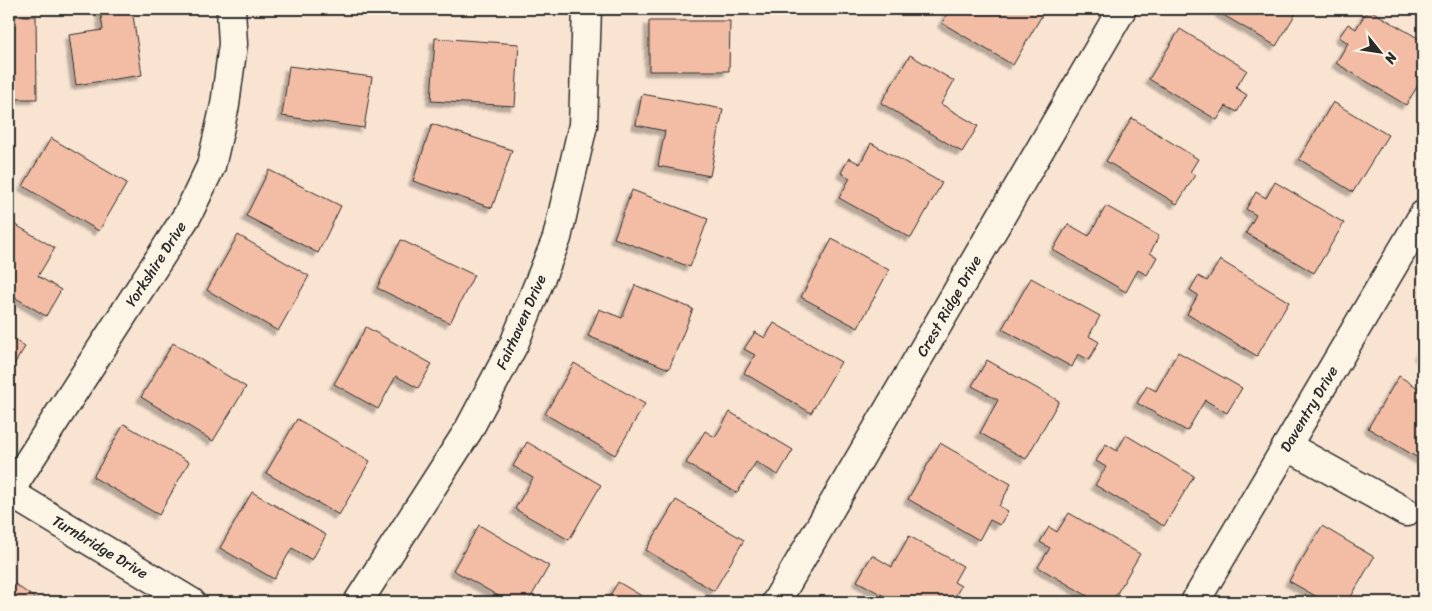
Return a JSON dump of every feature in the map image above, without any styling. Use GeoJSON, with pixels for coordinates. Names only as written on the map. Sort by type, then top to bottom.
{"type":"FeatureCollection","features":[{"type":"Feature","properties":{"kind":"street","name":"Yorkshire Drive"},"geometry":{"type":"LineString","coordinates":[[9,492],[188,214],[211,166],[225,105],[233,44],[231,9]]}},
{"type":"Feature","properties":{"kind":"street","name":"Fairhaven Drive"},"geometry":{"type":"LineString","coordinates":[[358,602],[468,431],[514,344],[556,238],[583,125],[587,9]]}},
{"type":"Feature","properties":{"kind":"street","name":"Crest Ridge Drive"},"geometry":{"type":"LineString","coordinates":[[776,602],[1122,9]]}},
{"type":"Feature","properties":{"kind":"street","name":"Daventry Drive"},"geometry":{"type":"LineString","coordinates":[[1195,602],[1423,215]]}},
{"type":"Feature","properties":{"kind":"street"},"geometry":{"type":"LineString","coordinates":[[1287,446],[1406,512]]}},
{"type":"Feature","properties":{"kind":"street","name":"Turnbridge Drive"},"geometry":{"type":"LineString","coordinates":[[9,492],[191,602]]}},
{"type":"Feature","properties":{"kind":"building"},"geometry":{"type":"Polygon","coordinates":[[[100,9],[132,9],[142,75],[76,85],[69,35],[103,30],[100,9]]]}},
{"type":"Feature","properties":{"kind":"building"},"geometry":{"type":"Polygon","coordinates":[[[950,9],[1045,10],[1013,65],[942,23],[950,9]]]}},
{"type":"Feature","properties":{"kind":"building"},"geometry":{"type":"Polygon","coordinates":[[[1222,9],[1292,9],[1291,11],[1296,13],[1276,46],[1220,13],[1222,9]]]}},
{"type":"Feature","properties":{"kind":"building"},"geometry":{"type":"Polygon","coordinates":[[[1368,9],[1423,41],[1423,77],[1406,105],[1336,63],[1348,43],[1339,37],[1348,24],[1356,29],[1368,9]]]}},
{"type":"Feature","properties":{"kind":"building"},"geometry":{"type":"Polygon","coordinates":[[[9,16],[36,16],[37,99],[9,99],[9,16]]]}},
{"type":"Feature","properties":{"kind":"building"},"geometry":{"type":"Polygon","coordinates":[[[649,21],[730,21],[729,71],[649,71],[649,21]]]}},
{"type":"Feature","properties":{"kind":"building"},"geometry":{"type":"Polygon","coordinates":[[[1180,29],[1247,70],[1236,88],[1247,95],[1237,112],[1226,106],[1217,120],[1149,79],[1180,29]]]}},
{"type":"Feature","properties":{"kind":"building"},"geometry":{"type":"Polygon","coordinates":[[[435,38],[519,44],[515,106],[431,101],[435,38]]]}},
{"type":"Feature","properties":{"kind":"building"},"geometry":{"type":"Polygon","coordinates":[[[910,55],[954,81],[941,104],[978,126],[962,152],[881,103],[910,55]]]}},
{"type":"Feature","properties":{"kind":"building"},"geometry":{"type":"Polygon","coordinates":[[[289,66],[372,77],[364,128],[282,116],[289,66]]]}},
{"type":"Feature","properties":{"kind":"building"},"geometry":{"type":"Polygon","coordinates":[[[642,94],[723,109],[710,176],[658,166],[665,131],[636,125],[642,94]]]}},
{"type":"Feature","properties":{"kind":"building"},"geometry":{"type":"Polygon","coordinates":[[[1333,102],[1388,135],[1353,192],[1299,159],[1333,102]]]}},
{"type":"Feature","properties":{"kind":"building"},"geometry":{"type":"Polygon","coordinates":[[[1132,118],[1198,159],[1190,172],[1195,175],[1177,204],[1106,161],[1132,118]]]}},
{"type":"Feature","properties":{"kind":"building"},"geometry":{"type":"Polygon","coordinates":[[[432,124],[512,150],[492,208],[413,181],[432,124]]]}},
{"type":"Feature","properties":{"kind":"building"},"geometry":{"type":"Polygon","coordinates":[[[51,138],[127,183],[99,231],[23,186],[51,138]]]}},
{"type":"Feature","properties":{"kind":"building"},"geometry":{"type":"Polygon","coordinates":[[[871,143],[942,183],[911,238],[839,198],[850,178],[841,173],[849,158],[860,164],[871,143]]]}},
{"type":"Feature","properties":{"kind":"building"},"geometry":{"type":"Polygon","coordinates":[[[269,170],[341,206],[318,253],[246,216],[269,170]]]}},
{"type":"Feature","properties":{"kind":"building"},"geometry":{"type":"Polygon","coordinates":[[[1275,182],[1344,223],[1314,273],[1246,233],[1256,215],[1246,209],[1256,192],[1266,198],[1275,182]]]}},
{"type":"Feature","properties":{"kind":"building"},"geometry":{"type":"Polygon","coordinates":[[[632,190],[708,219],[690,267],[614,238],[632,190]]]}},
{"type":"Feature","properties":{"kind":"building"},"geometry":{"type":"Polygon","coordinates":[[[1106,206],[1159,236],[1150,253],[1157,257],[1147,275],[1138,270],[1126,292],[1053,250],[1068,224],[1089,236],[1106,206]]]}},
{"type":"Feature","properties":{"kind":"building"},"geometry":{"type":"Polygon","coordinates":[[[9,221],[55,248],[38,276],[61,290],[46,316],[9,294],[9,221]]]}},
{"type":"Feature","properties":{"kind":"building"},"geometry":{"type":"Polygon","coordinates":[[[238,235],[309,276],[278,331],[207,290],[238,235]]]}},
{"type":"Feature","properties":{"kind":"building"},"geometry":{"type":"Polygon","coordinates":[[[832,239],[889,270],[858,328],[801,297],[832,239]]]}},
{"type":"Feature","properties":{"kind":"building"},"geometry":{"type":"Polygon","coordinates":[[[401,240],[474,275],[450,323],[377,288],[401,240]]]}},
{"type":"Feature","properties":{"kind":"building"},"geometry":{"type":"Polygon","coordinates":[[[1220,260],[1289,302],[1257,356],[1187,314],[1198,295],[1190,290],[1198,276],[1207,281],[1220,260]]]}},
{"type":"Feature","properties":{"kind":"building"},"geometry":{"type":"Polygon","coordinates":[[[1031,278],[1100,316],[1089,336],[1099,342],[1089,360],[1078,354],[1072,367],[1002,329],[1031,278]]]}},
{"type":"Feature","properties":{"kind":"building"},"geometry":{"type":"Polygon","coordinates":[[[635,285],[693,309],[669,369],[588,336],[599,309],[622,318],[635,285]]]}},
{"type":"Feature","properties":{"kind":"building"},"geometry":{"type":"Polygon","coordinates":[[[774,323],[841,362],[811,413],[744,373],[755,355],[744,349],[755,332],[765,338],[774,323]]]}},
{"type":"Feature","properties":{"kind":"building"},"geometry":{"type":"Polygon","coordinates":[[[366,327],[432,364],[418,388],[396,376],[378,409],[334,384],[366,327]]]}},
{"type":"Feature","properties":{"kind":"building"},"geometry":{"type":"Polygon","coordinates":[[[9,336],[25,347],[9,372],[9,336]]]}},
{"type":"Feature","properties":{"kind":"building"},"geometry":{"type":"Polygon","coordinates":[[[173,343],[246,387],[213,441],[141,397],[173,343]]]}},
{"type":"Feature","properties":{"kind":"building"},"geometry":{"type":"Polygon","coordinates":[[[1423,346],[1423,358],[1418,355],[1423,346]]]}},
{"type":"Feature","properties":{"kind":"building"},"geometry":{"type":"Polygon","coordinates":[[[1178,352],[1242,388],[1227,413],[1205,400],[1187,431],[1137,403],[1147,386],[1156,391],[1178,352]]]}},
{"type":"Feature","properties":{"kind":"building"},"geometry":{"type":"Polygon","coordinates":[[[987,360],[1059,401],[1026,459],[980,433],[998,400],[972,386],[987,360]]]}},
{"type":"Feature","properties":{"kind":"building"},"geometry":{"type":"Polygon","coordinates":[[[574,363],[645,404],[615,455],[545,414],[574,363]]]}},
{"type":"Feature","properties":{"kind":"building"},"geometry":{"type":"Polygon","coordinates":[[[1399,376],[1423,391],[1423,461],[1368,428],[1399,376]]]}},
{"type":"Feature","properties":{"kind":"building"},"geometry":{"type":"Polygon","coordinates":[[[730,412],[793,450],[778,475],[756,462],[737,493],[686,463],[705,431],[715,437],[730,412]]]}},
{"type":"Feature","properties":{"kind":"building"},"geometry":{"type":"Polygon","coordinates":[[[297,419],[370,461],[339,515],[266,473],[297,419]]]}},
{"type":"Feature","properties":{"kind":"building"},"geometry":{"type":"Polygon","coordinates":[[[124,424],[189,462],[159,515],[93,477],[124,424]]]}},
{"type":"Feature","properties":{"kind":"building"},"geometry":{"type":"Polygon","coordinates":[[[1126,435],[1194,476],[1164,526],[1095,485],[1106,467],[1096,461],[1106,444],[1117,451],[1126,435]]]}},
{"type":"Feature","properties":{"kind":"building"},"geometry":{"type":"Polygon","coordinates":[[[527,442],[601,485],[569,540],[515,509],[533,478],[513,466],[527,442]]]}},
{"type":"Feature","properties":{"kind":"building"},"geometry":{"type":"Polygon","coordinates":[[[940,443],[1011,484],[999,506],[1008,511],[1000,525],[990,520],[979,540],[908,499],[940,443]]]}},
{"type":"Feature","properties":{"kind":"building"},"geometry":{"type":"Polygon","coordinates":[[[252,492],[326,535],[312,560],[292,548],[274,579],[220,548],[252,492]]]}},
{"type":"Feature","properties":{"kind":"building"},"geometry":{"type":"Polygon","coordinates":[[[676,500],[744,540],[714,591],[646,550],[676,500]]]}},
{"type":"Feature","properties":{"kind":"building"},"geometry":{"type":"Polygon","coordinates":[[[1069,513],[1140,554],[1112,602],[1098,602],[1038,567],[1050,548],[1040,542],[1049,527],[1057,532],[1069,513]]]}},
{"type":"Feature","properties":{"kind":"building"},"geometry":{"type":"Polygon","coordinates":[[[479,525],[549,566],[528,602],[509,602],[453,570],[479,525]]]}},
{"type":"Feature","properties":{"kind":"building"},"geometry":{"type":"Polygon","coordinates":[[[1322,526],[1374,557],[1348,602],[1326,602],[1289,581],[1322,526]]]}},
{"type":"Feature","properties":{"kind":"building"},"geometry":{"type":"Polygon","coordinates":[[[909,536],[963,566],[954,582],[961,586],[952,602],[942,600],[941,602],[895,602],[857,581],[872,555],[892,567],[909,536]]]}},
{"type":"Feature","properties":{"kind":"building"},"geometry":{"type":"Polygon","coordinates":[[[618,582],[652,602],[606,602],[618,582]]]}},
{"type":"Feature","properties":{"kind":"building"},"geometry":{"type":"Polygon","coordinates":[[[15,584],[40,602],[9,602],[9,592],[15,584]]]}}]}
